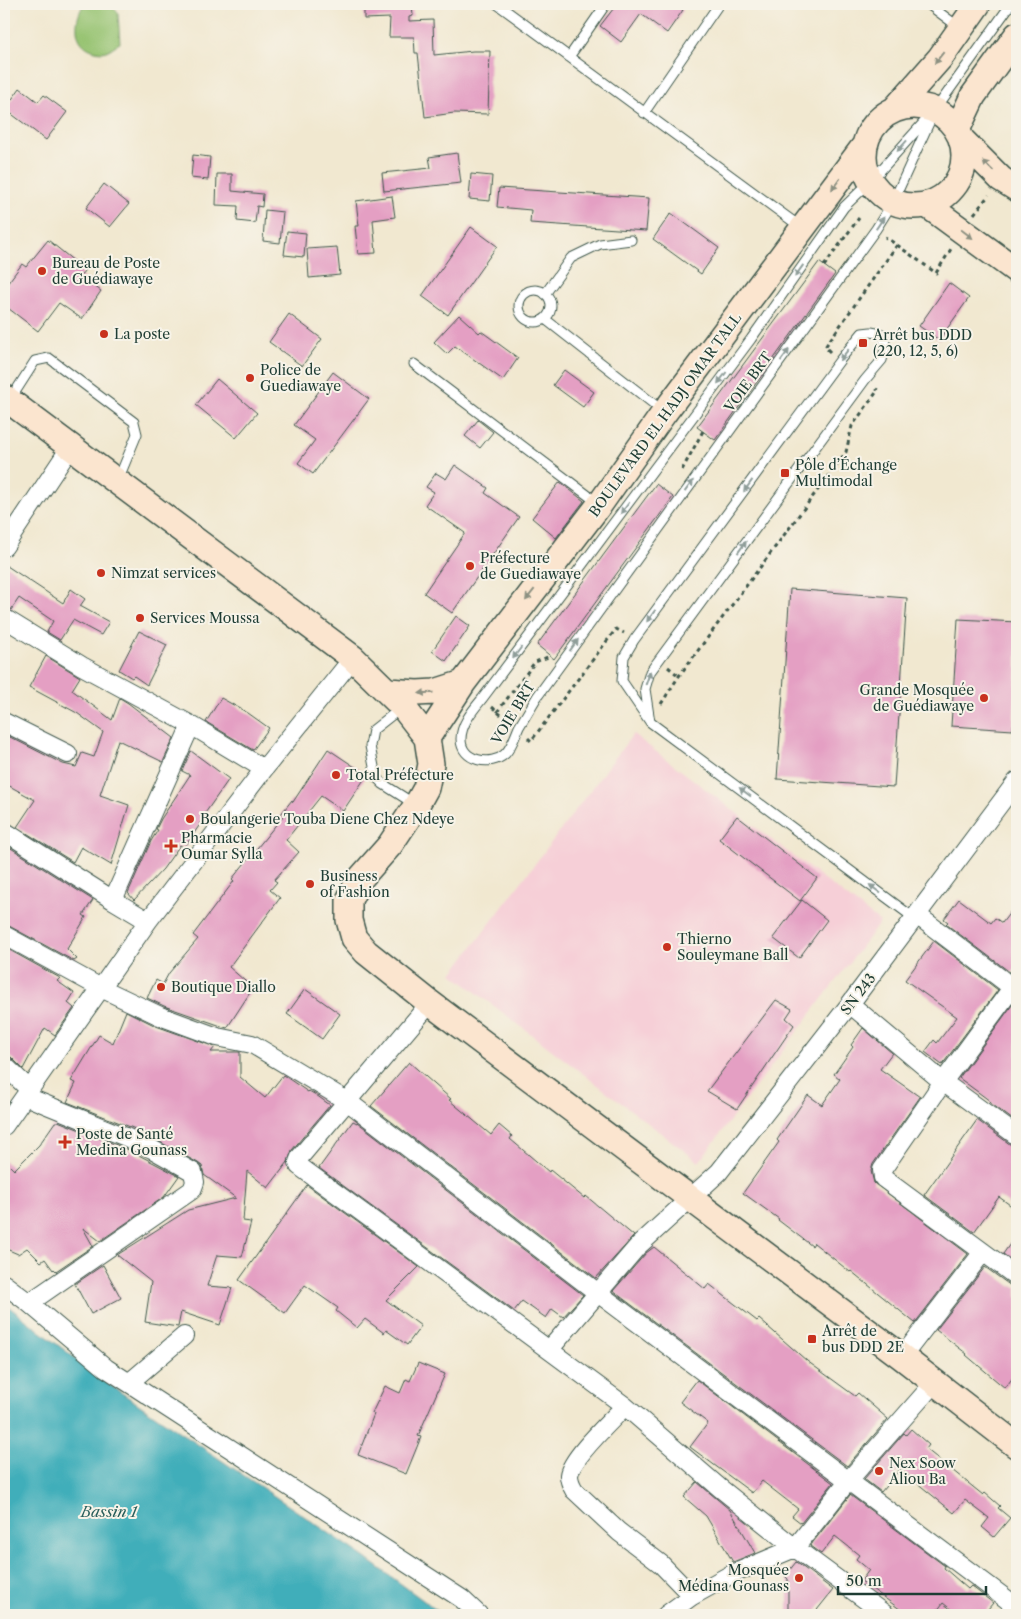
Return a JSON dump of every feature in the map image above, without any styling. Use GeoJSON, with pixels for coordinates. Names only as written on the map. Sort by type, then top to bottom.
{"type":"FeatureCollection","features":[{"type":"Feature","properties":{"kind":"main road","name":"BOULEVARD EL HADJ OMAR TALL"},"geometry":{"type":"LineString","coordinates":[[427,738],[463,683],[600,504],[664,412],[865,145],[871,130],[882,118],[895,109],[940,58],[978,4]]}},
{"type":"Feature","properties":{"kind":"main road"},"geometry":{"type":"LineString","coordinates":[[865,145],[864,157],[870,181],[880,193],[893,202],[904,206],[916,206],[928,205],[942,198],[954,186],[962,171],[964,155],[959,134],[973,96],[1017,35]]}},
{"type":"Feature","properties":{"kind":"main road"},"geometry":{"type":"LineString","coordinates":[[895,109],[908,106],[922,106],[935,110],[951,122],[959,134],[1001,179],[1017,190]]}},
{"type":"Feature","properties":{"kind":"main road"},"geometry":{"type":"LineString","coordinates":[[928,205],[1017,271]]}},
{"type":"Feature","properties":{"kind":"main road"},"geometry":{"type":"LineString","coordinates":[[6,399],[353,658],[395,699],[427,738],[431,764],[426,788],[390,845],[359,880],[349,900],[349,920],[354,938],[366,952],[430,1003],[902,1357],[1017,1446]]}},
{"type":"Feature","properties":{"kind":"main road"},"geometry":{"type":"LineString","coordinates":[[395,699],[417,693],[435,692],[463,683]]}},
{"type":"Feature","properties":{"kind":"street"},"geometry":{"type":"LineString","coordinates":[[4,548],[70,448]]}},
{"type":"Feature","properties":{"kind":"street"},"geometry":{"type":"LineString","coordinates":[[4,618],[82,666],[191,725],[264,769]]}},
{"type":"Feature","properties":{"kind":"street"},"geometry":{"type":"LineString","coordinates":[[4,1126],[148,921],[264,769],[353,658]]}},
{"type":"Feature","properties":{"kind":"street"},"geometry":{"type":"LineString","coordinates":[[4,722],[68,754]]}},
{"type":"Feature","properties":{"kind":"street"},"geometry":{"type":"LineString","coordinates":[[113,900],[191,725]]}},
{"type":"Feature","properties":{"kind":"street","name":"SN 243"},"geometry":{"type":"LineString","coordinates":[[550,1349],[651,1233],[719,1172],[850,1004],[1017,781]]}},
{"type":"Feature","properties":{"kind":"street"},"geometry":{"type":"LineString","coordinates":[[4,830],[148,921]]}},
{"type":"Feature","properties":{"kind":"street"},"geometry":{"type":"LineString","coordinates":[[916,917],[1016,986],[943,1082],[882,1170],[883,1178],[1017,1277]]}},
{"type":"Feature","properties":{"kind":"street"},"geometry":{"type":"LineString","coordinates":[[4,935],[101,988],[167,1019],[216,1037],[252,1044],[348,1100],[598,1293],[1017,1607]]}},
{"type":"Feature","properties":{"kind":"street"},"geometry":{"type":"LineString","coordinates":[[430,1003],[300,1158],[299,1166],[625,1406],[720,1488],[795,1548],[886,1615]]}},
{"type":"Feature","properties":{"kind":"street"},"geometry":{"type":"LineString","coordinates":[[850,1004],[943,1082],[1017,1136]]}},
{"type":"Feature","properties":{"kind":"street"},"geometry":{"type":"LineString","coordinates":[[4,1065],[27,1093],[152,1149],[193,1172],[195,1182],[192,1190],[29,1303]]}},
{"type":"Feature","properties":{"kind":"street"},"geometry":{"type":"LineString","coordinates":[[902,1357],[983,1252]]}},
{"type":"Feature","properties":{"kind":"street"},"geometry":{"type":"LineString","coordinates":[[4,1284],[106,1368],[462,1599],[479,1615]]}},
{"type":"Feature","properties":{"kind":"street"},"geometry":{"type":"LineString","coordinates":[[130,1382],[184,1336]]}},
{"type":"Feature","properties":{"kind":"street"},"geometry":{"type":"LineString","coordinates":[[666,1615],[692,1596],[730,1575],[795,1548],[848,1481],[935,1382]]}},
{"type":"Feature","properties":{"kind":"street"},"geometry":{"type":"LineString","coordinates":[[625,1406],[576,1459],[569,1473],[569,1481],[574,1490],[619,1532],[661,1564],[692,1596]]}},
{"type":"Feature","properties":{"kind":"lane"},"geometry":{"type":"LineString","coordinates":[[497,4],[802,228]]}},
{"type":"Feature","properties":{"kind":"lane"},"geometry":{"type":"LineString","coordinates":[[569,57],[606,4]]}},
{"type":"Feature","properties":{"kind":"lane"},"geometry":{"type":"LineString","coordinates":[[644,113],[719,4]]}},
{"type":"Feature","properties":{"kind":"lane"},"geometry":{"type":"LineString","coordinates":[[928,4],[960,28]]}},
{"type":"Feature","properties":{"kind":"lane","name":"VOIE BRT"},"geometry":{"type":"LineString","coordinates":[[935,110],[893,202],[824,302],[537,697],[518,729],[514,741],[504,754],[495,760],[482,762],[470,757],[463,747],[461,739],[471,712],[751,339],[844,207],[935,110],[1011,4]]}},
{"type":"Feature","properties":{"kind":"lane"},"geometry":{"type":"LineString","coordinates":[[545,294],[571,258],[600,244],[631,240]]}},
{"type":"Feature","properties":{"kind":"lane"},"geometry":{"type":"LineString","coordinates":[[531,291],[538,291],[545,294],[549,299],[551,306],[545,319],[539,322],[532,322],[521,313],[519,307],[525,294],[531,291]]}},
{"type":"Feature","properties":{"kind":"lane"},"geometry":{"type":"LineString","coordinates":[[545,319],[664,412]]}},
{"type":"Feature","properties":{"kind":"lane"},"geometry":{"type":"LineString","coordinates":[[650,722],[645,689],[650,672],[859,388],[882,360],[886,346],[882,334],[862,333],[840,360],[634,640],[624,657],[622,681],[650,722],[916,917]]}},
{"type":"Feature","properties":{"kind":"lane"},"geometry":{"type":"LineString","coordinates":[[6,399],[35,361],[49,358],[76,377],[134,422],[137,434],[117,483]]}},
{"type":"Feature","properties":{"kind":"lane"},"geometry":{"type":"LineString","coordinates":[[414,364],[600,504]]}},
{"type":"Feature","properties":{"kind":"lane"},"geometry":{"type":"LineString","coordinates":[[395,699],[373,730],[370,746],[376,777],[382,784],[416,806]]}},
{"type":"Feature","properties":{"kind":"path"},"geometry":{"type":"LineString","coordinates":[[824,266],[859,218]]}},
{"type":"Feature","properties":{"kind":"path"},"geometry":{"type":"LineString","coordinates":[[682,470],[703,431]]}},
{"type":"Feature","properties":{"kind":"path"},"geometry":{"type":"LineString","coordinates":[[482,699],[531,740],[616,628],[634,640]]}},
{"type":"Feature","properties":{"kind":"path"},"geometry":{"type":"LineString","coordinates":[[497,712],[535,662],[551,656]]}},
{"type":"Feature","properties":{"kind":"path"},"geometry":{"type":"LineString","coordinates":[[659,660],[679,676]]}},
{"type":"Feature","properties":{"kind":"shaded area","name":"Thierno Souleymane Ball"},"geometry":{"type":"Polygon","coordinates":[[[633,734],[880,922],[699,1162],[452,974],[633,734]]]}},
{"type":"Feature","properties":{"kind":"green space"},"geometry":{"type":"Polygon","coordinates":[[[84,4],[111,4],[118,13],[120,43],[102,52],[92,50],[80,41],[77,22],[84,4]]]}},
{"type":"Feature","properties":{"kind":"water","name":"Bassin 1"},"geometry":{"type":"Polygon","coordinates":[[[4,1303],[107,1383],[366,1558],[443,1615],[4,1615],[4,1303]]]}},
{"type":"Feature","properties":{"kind":"building"},"geometry":{"type":"Polygon","coordinates":[[[364,4],[412,4],[413,16],[409,17],[409,21],[433,20],[434,55],[490,51],[488,114],[454,113],[425,117],[418,53],[415,53],[414,37],[389,37],[390,18],[364,19],[364,4]]]}},
{"type":"Feature","properties":{"kind":"building"},"geometry":{"type":"Polygon","coordinates":[[[617,4],[674,4],[683,10],[667,33],[641,14],[621,42],[600,26],[617,4]]]}},
{"type":"Feature","properties":{"kind":"building"},"geometry":{"type":"Polygon","coordinates":[[[20,88],[38,102],[44,95],[67,112],[46,140],[5,109],[20,88]]]}},
{"type":"Feature","properties":{"kind":"building"},"geometry":{"type":"Polygon","coordinates":[[[457,153],[461,183],[384,191],[382,173],[431,168],[429,157],[457,153]]]}},
{"type":"Feature","properties":{"kind":"building"},"geometry":{"type":"Polygon","coordinates":[[[193,155],[210,157],[208,180],[191,178],[193,155]]]}},
{"type":"Feature","properties":{"kind":"building"},"geometry":{"type":"Polygon","coordinates":[[[217,174],[232,174],[232,191],[263,194],[262,207],[257,206],[255,223],[237,221],[238,206],[216,205],[217,174]]]}},
{"type":"Feature","properties":{"kind":"building"},"geometry":{"type":"Polygon","coordinates":[[[471,174],[492,176],[490,201],[469,199],[471,174]]]}},
{"type":"Feature","properties":{"kind":"building"},"geometry":{"type":"Polygon","coordinates":[[[104,184],[129,204],[110,227],[86,208],[104,184]]]}},
{"type":"Feature","properties":{"kind":"building"},"geometry":{"type":"Polygon","coordinates":[[[499,188],[649,198],[646,231],[530,223],[531,210],[497,207],[499,188]]]}},
{"type":"Feature","properties":{"kind":"building"},"geometry":{"type":"Polygon","coordinates":[[[392,196],[395,217],[373,220],[376,253],[358,254],[355,226],[359,226],[356,201],[392,196]]]}},
{"type":"Feature","properties":{"kind":"building"},"geometry":{"type":"Polygon","coordinates":[[[265,210],[283,212],[280,243],[263,241],[265,210]]]}},
{"type":"Feature","properties":{"kind":"building"},"geometry":{"type":"Polygon","coordinates":[[[671,213],[719,248],[701,274],[653,239],[671,213]]]}},
{"type":"Feature","properties":{"kind":"building"},"geometry":{"type":"Polygon","coordinates":[[[471,227],[497,246],[448,315],[422,296],[471,227]]]}},
{"type":"Feature","properties":{"kind":"building"},"geometry":{"type":"Polygon","coordinates":[[[287,231],[306,233],[304,257],[284,255],[287,231]]]}},
{"type":"Feature","properties":{"kind":"building"},"geometry":{"type":"Polygon","coordinates":[[[48,240],[85,270],[80,276],[101,291],[82,319],[59,303],[38,331],[4,305],[4,288],[22,264],[26,267],[48,240]]]}},
{"type":"Feature","properties":{"kind":"building"},"geometry":{"type":"Polygon","coordinates":[[[337,247],[340,275],[309,278],[307,249],[337,247]]]}},
{"type":"Feature","properties":{"kind":"building"},"geometry":{"type":"Polygon","coordinates":[[[819,262],[835,274],[715,440],[697,427],[819,262]]]}},
{"type":"Feature","properties":{"kind":"building"},"geometry":{"type":"Polygon","coordinates":[[[949,283],[969,298],[939,340],[919,326],[949,283]]]}},
{"type":"Feature","properties":{"kind":"building"},"geometry":{"type":"Polygon","coordinates":[[[289,314],[322,339],[302,366],[269,342],[289,314]]]}},
{"type":"Feature","properties":{"kind":"building"},"geometry":{"type":"Polygon","coordinates":[[[459,315],[479,333],[481,331],[518,358],[503,380],[455,346],[447,354],[434,342],[459,315]]]}},
{"type":"Feature","properties":{"kind":"building"},"geometry":{"type":"Polygon","coordinates":[[[564,370],[594,392],[583,407],[553,385],[564,370]]]}},
{"type":"Feature","properties":{"kind":"building"},"geometry":{"type":"Polygon","coordinates":[[[333,372],[369,399],[313,474],[298,463],[315,440],[294,425],[333,372]]]}},
{"type":"Feature","properties":{"kind":"building"},"geometry":{"type":"Polygon","coordinates":[[[217,379],[257,413],[236,438],[196,405],[217,379]]]}},
{"type":"Feature","properties":{"kind":"building"},"geometry":{"type":"Polygon","coordinates":[[[478,420],[493,432],[480,448],[465,436],[478,420]]]}},
{"type":"Feature","properties":{"kind":"building"},"geometry":{"type":"Polygon","coordinates":[[[455,465],[488,488],[485,493],[519,517],[452,613],[424,593],[465,533],[425,505],[434,492],[426,487],[436,473],[446,479],[455,465]]]}},
{"type":"Feature","properties":{"kind":"building"},"geometry":{"type":"Polygon","coordinates":[[[560,482],[584,501],[556,538],[532,518],[560,482]]]}},
{"type":"Feature","properties":{"kind":"building"},"geometry":{"type":"Polygon","coordinates":[[[656,484],[673,497],[554,659],[537,645],[656,484]]]}},
{"type":"Feature","properties":{"kind":"building"},"geometry":{"type":"Polygon","coordinates":[[[4,564],[63,603],[71,589],[85,599],[80,606],[109,622],[101,635],[73,620],[60,640],[47,632],[53,621],[19,598],[11,610],[4,607],[4,564]]]}},
{"type":"Feature","properties":{"kind":"building"},"geometry":{"type":"Polygon","coordinates":[[[790,589],[907,598],[894,787],[777,779],[790,589]]]}},
{"type":"Feature","properties":{"kind":"building"},"geometry":{"type":"Polygon","coordinates":[[[456,616],[470,626],[446,661],[432,651],[456,616]]]}},
{"type":"Feature","properties":{"kind":"building","name":"Grande Mosquée de Guédiawaye"},"geometry":{"type":"Polygon","coordinates":[[[958,619],[1017,622],[1017,670],[1013,730],[951,726],[958,619]]]}},
{"type":"Feature","properties":{"kind":"building"},"geometry":{"type":"Polygon","coordinates":[[[139,631],[167,645],[147,685],[134,676],[132,678],[119,670],[139,631]]]}},
{"type":"Feature","properties":{"kind":"building"},"geometry":{"type":"Polygon","coordinates":[[[46,656],[80,677],[72,690],[112,720],[120,698],[174,738],[163,762],[118,740],[100,795],[129,805],[111,865],[81,847],[73,862],[17,827],[35,800],[4,783],[4,734],[63,764],[76,767],[82,753],[94,757],[103,732],[77,713],[29,687],[46,656]]]}},
{"type":"Feature","properties":{"kind":"building"},"geometry":{"type":"Polygon","coordinates":[[[221,698],[248,713],[269,728],[253,750],[206,722],[221,698]]]}},
{"type":"Feature","properties":{"kind":"building"},"geometry":{"type":"Polygon","coordinates":[[[328,749],[367,775],[343,811],[321,796],[286,840],[299,852],[274,880],[277,882],[270,890],[280,898],[229,967],[253,988],[227,1028],[164,1006],[147,998],[156,980],[163,984],[169,973],[198,939],[193,935],[234,881],[232,879],[283,816],[281,814],[292,800],[293,802],[328,749]]]}},
{"type":"Feature","properties":{"kind":"building"},"geometry":{"type":"Polygon","coordinates":[[[191,751],[229,779],[201,819],[203,820],[184,848],[180,845],[163,869],[134,900],[128,893],[151,841],[158,830],[156,829],[161,819],[190,775],[182,771],[191,751]]]}},
{"type":"Feature","properties":{"kind":"building"},"geometry":{"type":"Polygon","coordinates":[[[737,816],[817,878],[800,901],[719,839],[737,816]]]}},
{"type":"Feature","properties":{"kind":"building"},"geometry":{"type":"Polygon","coordinates":[[[6,845],[93,900],[83,915],[86,917],[67,949],[77,959],[74,961],[4,924],[4,848],[6,845]]]}},
{"type":"Feature","properties":{"kind":"building"},"geometry":{"type":"Polygon","coordinates":[[[959,899],[991,923],[995,918],[1002,923],[1017,903],[1017,967],[1014,971],[1011,973],[946,924],[948,922],[944,919],[959,899]]]}},
{"type":"Feature","properties":{"kind":"building"},"geometry":{"type":"Polygon","coordinates":[[[802,900],[827,920],[799,958],[773,938],[802,900]]]}},
{"type":"Feature","properties":{"kind":"building"},"geometry":{"type":"Polygon","coordinates":[[[934,941],[998,990],[942,1065],[925,1052],[934,1040],[937,1043],[957,1017],[905,980],[934,941]]]}},
{"type":"Feature","properties":{"kind":"building"},"geometry":{"type":"Polygon","coordinates":[[[4,947],[60,978],[57,981],[74,993],[68,1003],[74,1008],[55,1035],[45,1028],[23,1069],[11,1057],[4,1055],[4,947]]]}},
{"type":"Feature","properties":{"kind":"building"},"geometry":{"type":"Polygon","coordinates":[[[305,989],[340,1014],[322,1039],[287,1014],[305,989]]]}},
{"type":"Feature","properties":{"kind":"building"},"geometry":{"type":"Polygon","coordinates":[[[776,1000],[792,1009],[786,1018],[794,1025],[737,1109],[707,1091],[776,1000]]]}},
{"type":"Feature","properties":{"kind":"building"},"geometry":{"type":"Polygon","coordinates":[[[1015,1001],[1017,1002],[1017,1123],[959,1078],[1015,1001]]]}},
{"type":"Feature","properties":{"kind":"building"},"geometry":{"type":"Polygon","coordinates":[[[126,1011],[156,1026],[215,1047],[211,1052],[240,1052],[240,1077],[265,1098],[283,1075],[330,1105],[292,1150],[288,1162],[268,1188],[247,1171],[243,1221],[251,1222],[242,1257],[217,1255],[207,1286],[232,1288],[220,1325],[181,1312],[178,1327],[145,1322],[151,1282],[117,1255],[188,1210],[236,1198],[204,1175],[202,1166],[198,1163],[138,1130],[67,1102],[76,1083],[71,1081],[99,1035],[113,1043],[126,1011]]]}},
{"type":"Feature","properties":{"kind":"building"},"geometry":{"type":"Polygon","coordinates":[[[863,1028],[892,1053],[880,1069],[920,1097],[873,1164],[871,1171],[874,1183],[968,1254],[915,1323],[814,1243],[812,1246],[743,1193],[779,1142],[777,1140],[808,1095],[822,1105],[840,1079],[834,1074],[853,1047],[851,1045],[863,1028]]]}},
{"type":"Feature","properties":{"kind":"building"},"geometry":{"type":"Polygon","coordinates":[[[409,1062],[451,1099],[449,1100],[491,1135],[499,1125],[512,1136],[510,1139],[549,1172],[550,1170],[584,1198],[586,1196],[634,1236],[596,1278],[371,1106],[409,1062]]]}},
{"type":"Feature","properties":{"kind":"building"},"geometry":{"type":"Polygon","coordinates":[[[977,1120],[1011,1145],[1017,1146],[1017,1210],[999,1197],[974,1232],[924,1195],[977,1120]]]}},
{"type":"Feature","properties":{"kind":"building"},"geometry":{"type":"Polygon","coordinates":[[[58,1121],[129,1150],[179,1176],[164,1197],[100,1241],[83,1228],[93,1246],[56,1271],[53,1270],[45,1259],[41,1262],[27,1248],[18,1254],[4,1248],[4,1160],[14,1170],[39,1145],[55,1122],[58,1121]]]}},
{"type":"Feature","properties":{"kind":"building"},"geometry":{"type":"Polygon","coordinates":[[[353,1121],[357,1122],[583,1295],[563,1317],[552,1309],[546,1318],[522,1301],[514,1311],[319,1168],[353,1121]]]}},
{"type":"Feature","properties":{"kind":"building"},"geometry":{"type":"Polygon","coordinates":[[[307,1185],[419,1267],[386,1300],[421,1326],[407,1345],[386,1330],[384,1333],[365,1319],[357,1328],[336,1311],[338,1308],[305,1285],[285,1313],[239,1280],[307,1185]]]}},
{"type":"Feature","properties":{"kind":"building"},"geometry":{"type":"Polygon","coordinates":[[[1017,1234],[1017,1264],[1003,1254],[1017,1234]]]}},
{"type":"Feature","properties":{"kind":"building"},"geometry":{"type":"Polygon","coordinates":[[[654,1247],[705,1289],[709,1284],[757,1321],[759,1319],[807,1361],[855,1396],[858,1393],[888,1419],[847,1466],[613,1291],[646,1253],[654,1247]]]}},
{"type":"Feature","properties":{"kind":"building"},"geometry":{"type":"Polygon","coordinates":[[[103,1265],[121,1298],[91,1314],[75,1284],[103,1265]]]}},
{"type":"Feature","properties":{"kind":"building"},"geometry":{"type":"Polygon","coordinates":[[[985,1267],[1011,1286],[1017,1287],[1017,1372],[1005,1388],[967,1354],[936,1330],[985,1267]]]}},
{"type":"Feature","properties":{"kind":"building"},"geometry":{"type":"Polygon","coordinates":[[[418,1363],[445,1374],[418,1436],[421,1437],[406,1474],[358,1455],[374,1414],[372,1413],[385,1386],[400,1393],[406,1379],[410,1381],[418,1363]]]}},
{"type":"Feature","properties":{"kind":"building"},"geometry":{"type":"Polygon","coordinates":[[[697,1380],[833,1483],[801,1523],[792,1516],[798,1509],[762,1481],[752,1493],[690,1447],[708,1423],[680,1402],[697,1380]]]}},
{"type":"Feature","properties":{"kind":"building"},"geometry":{"type":"Polygon","coordinates":[[[911,1429],[929,1445],[926,1449],[983,1495],[985,1493],[1010,1518],[994,1537],[982,1527],[989,1518],[965,1500],[954,1513],[900,1469],[881,1492],[864,1479],[904,1433],[906,1435],[911,1429]]]}},
{"type":"Feature","properties":{"kind":"building"},"geometry":{"type":"Polygon","coordinates":[[[697,1482],[730,1510],[755,1553],[733,1562],[706,1516],[684,1497],[697,1482]]]}},
{"type":"Feature","properties":{"kind":"building"},"geometry":{"type":"Polygon","coordinates":[[[850,1495],[945,1566],[944,1568],[968,1589],[971,1586],[993,1603],[983,1615],[958,1615],[943,1603],[934,1615],[908,1615],[861,1581],[869,1570],[856,1559],[859,1555],[835,1536],[821,1554],[810,1546],[850,1495]]]}},
{"type":"Feature","properties":{"kind":"building"},"geometry":{"type":"Polygon","coordinates":[[[796,1562],[833,1590],[813,1615],[788,1615],[788,1579],[785,1576],[796,1562]]]}},
{"type":"Feature","properties":{"kind":"place","name":"Bureau de Poste de Guédiawaye"},"geometry":{"type":"Point","coordinates":[42,271]}},
{"type":"Feature","properties":{"kind":"place","name":"La poste"},"geometry":{"type":"Point","coordinates":[104,334]}},
{"type":"Feature","properties":{"kind":"place","name":"Arrêt bus DDD (220, 12, 5, 6)"},"geometry":{"type":"Point","coordinates":[863,343]}},
{"type":"Feature","properties":{"kind":"place","name":"Police de Guediawaye"},"geometry":{"type":"Point","coordinates":[250,378]}},
{"type":"Feature","properties":{"kind":"place","name":"Pôle d’Échange Multimodal"},"geometry":{"type":"Point","coordinates":[785,473]}},
{"type":"Feature","properties":{"kind":"place","name":"Préfecture de Guediawaye"},"geometry":{"type":"Point","coordinates":[470,566]}},
{"type":"Feature","properties":{"kind":"place","name":"Nimzat services"},"geometry":{"type":"Point","coordinates":[101,573]}},
{"type":"Feature","properties":{"kind":"place","name":"Services Moussa"},"geometry":{"type":"Point","coordinates":[140,618]}},
{"type":"Feature","properties":{"kind":"place","name":"Grande Mosquée de Guédiawaye"},"geometry":{"type":"Point","coordinates":[984,698]}},
{"type":"Feature","properties":{"kind":"place","name":"Total Préfecture"},"geometry":{"type":"Point","coordinates":[336,775]}},
{"type":"Feature","properties":{"kind":"place","name":"Boulangerie Touba Diene Chez Ndeye"},"geometry":{"type":"Point","coordinates":[190,819]}},
{"type":"Feature","properties":{"kind":"place","name":"Pharmacie Oumar Sylla"},"geometry":{"type":"Point","coordinates":[171,846]}},
{"type":"Feature","properties":{"kind":"place","name":"Business of Fashion"},"geometry":{"type":"Point","coordinates":[310,884]}},
{"type":"Feature","properties":{"kind":"place","name":"Thierno Souleymane Ball"},"geometry":{"type":"Point","coordinates":[667,947]}},
{"type":"Feature","properties":{"kind":"place","name":"Boutique Diallo"},"geometry":{"type":"Point","coordinates":[161,987]}},
{"type":"Feature","properties":{"kind":"place","name":"Poste de Santé Medina Gounass"},"geometry":{"type":"Point","coordinates":[65,1142]}},
{"type":"Feature","properties":{"kind":"place","name":"Arrêt de bus DDD 2E"},"geometry":{"type":"Point","coordinates":[812,1339]}},
{"type":"Feature","properties":{"kind":"place","name":"Nex Soow Aliou Ba"},"geometry":{"type":"Point","coordinates":[879,1471]}},
{"type":"Feature","properties":{"kind":"place","name":"Mosquée Médina Gounass"},"geometry":{"type":"Point","coordinates":[799,1578]}}]}
